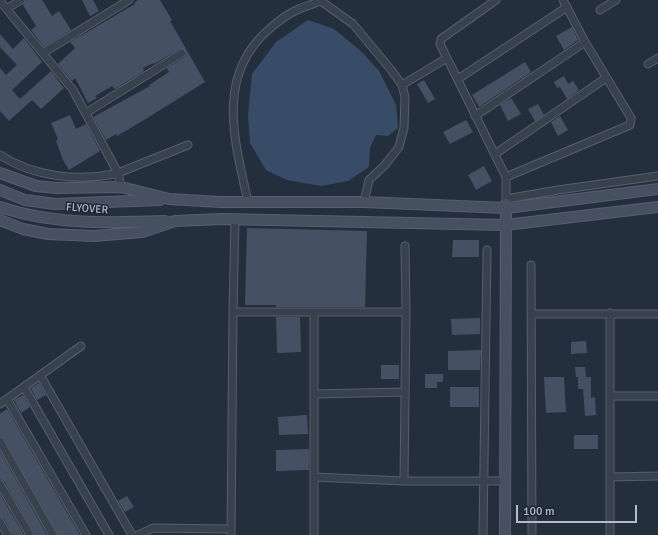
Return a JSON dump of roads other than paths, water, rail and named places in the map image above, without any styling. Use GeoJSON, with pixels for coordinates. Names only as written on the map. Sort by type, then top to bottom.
{"type":"FeatureCollection","features":[{"type":"Feature","properties":{"kind":"main road"},"geometry":{"type":"LineString","coordinates":[[0,173],[36,186],[56,188],[121,187],[169,199],[220,202],[506,204],[658,189]]}},
{"type":"Feature","properties":{"kind":"main road","name":"FLYOVER"},"geometry":{"type":"LineString","coordinates":[[0,190],[25,200],[55,204],[135,202],[169,199]]}},
{"type":"Feature","properties":{"kind":"main road"},"geometry":{"type":"LineString","coordinates":[[220,202],[222,219]]}},
{"type":"Feature","properties":{"kind":"main road"},"geometry":{"type":"LineString","coordinates":[[505,535],[506,204]]}},
{"type":"Feature","properties":{"kind":"main road","name":"FLYOVER"},"geometry":{"type":"LineString","coordinates":[[0,207],[22,214],[55,219],[104,223],[235,219],[505,225],[658,207]]}},
{"type":"Feature","properties":{"kind":"main road"},"geometry":{"type":"LineString","coordinates":[[0,220],[23,229],[48,234],[94,236],[142,232],[174,221]]}},
{"type":"Feature","properties":{"kind":"street"},"geometry":{"type":"LineString","coordinates":[[8,8],[21,0]]}},
{"type":"Feature","properties":{"kind":"street"},"geometry":{"type":"LineString","coordinates":[[43,53],[129,0]]}},
{"type":"Feature","properties":{"kind":"street"},"geometry":{"type":"LineString","coordinates":[[248,202],[232,116],[233,91],[240,70],[251,50],[267,30],[284,17],[321,0],[353,24],[402,85],[406,110],[404,128],[399,147],[385,165],[369,180],[364,202]]}},
{"type":"Feature","properties":{"kind":"street"},"geometry":{"type":"LineString","coordinates":[[496,0],[441,39],[440,44],[506,177],[506,204],[558,190],[658,176]]}},
{"type":"Feature","properties":{"kind":"street"},"geometry":{"type":"LineString","coordinates":[[506,177],[630,125],[630,118],[585,42],[563,0]]}},
{"type":"Feature","properties":{"kind":"street"},"geometry":{"type":"LineString","coordinates":[[600,10],[616,0]]}},
{"type":"Feature","properties":{"kind":"street"},"geometry":{"type":"LineString","coordinates":[[0,1],[8,8],[72,90],[86,113],[118,174],[121,187]]}},
{"type":"Feature","properties":{"kind":"street"},"geometry":{"type":"LineString","coordinates":[[458,79],[568,7]]}},
{"type":"Feature","properties":{"kind":"street"},"geometry":{"type":"LineString","coordinates":[[475,116],[585,42]]}},
{"type":"Feature","properties":{"kind":"street"},"geometry":{"type":"LineString","coordinates":[[86,113],[182,53]]}},
{"type":"Feature","properties":{"kind":"street"},"geometry":{"type":"LineString","coordinates":[[402,85],[447,58]]}},
{"type":"Feature","properties":{"kind":"street"},"geometry":{"type":"LineString","coordinates":[[648,64],[658,58]]}},
{"type":"Feature","properties":{"kind":"street"},"geometry":{"type":"LineString","coordinates":[[495,154],[606,78]]}},
{"type":"Feature","properties":{"kind":"street"},"geometry":{"type":"LineString","coordinates":[[0,155],[12,163],[58,177],[106,176],[118,174],[188,145]]}},
{"type":"Feature","properties":{"kind":"street"},"geometry":{"type":"LineString","coordinates":[[138,535],[153,528],[231,532],[235,219]]}},
{"type":"Feature","properties":{"kind":"street"},"geometry":{"type":"LineString","coordinates":[[404,481],[406,312],[405,246]]}},
{"type":"Feature","properties":{"kind":"street"},"geometry":{"type":"LineString","coordinates":[[483,535],[487,250]]}},
{"type":"Feature","properties":{"kind":"street"},"geometry":{"type":"LineString","coordinates":[[531,265],[532,535]]}},
{"type":"Feature","properties":{"kind":"street"},"geometry":{"type":"LineString","coordinates":[[233,312],[406,312]]}},
{"type":"Feature","properties":{"kind":"street"},"geometry":{"type":"LineString","coordinates":[[314,312],[314,535]]}},
{"type":"Feature","properties":{"kind":"street"},"geometry":{"type":"LineString","coordinates":[[610,313],[610,535]]}},
{"type":"Feature","properties":{"kind":"street"},"geometry":{"type":"LineString","coordinates":[[532,314],[658,314]]}},
{"type":"Feature","properties":{"kind":"street"},"geometry":{"type":"LineString","coordinates":[[0,404],[81,346]]}},
{"type":"Feature","properties":{"kind":"street"},"geometry":{"type":"LineString","coordinates":[[40,375],[132,535]]}},
{"type":"Feature","properties":{"kind":"street"},"geometry":{"type":"LineString","coordinates":[[24,387],[110,535]]}},
{"type":"Feature","properties":{"kind":"street"},"geometry":{"type":"LineString","coordinates":[[314,394],[405,392]]}},
{"type":"Feature","properties":{"kind":"street"},"geometry":{"type":"LineString","coordinates":[[611,396],[658,396]]}},
{"type":"Feature","properties":{"kind":"street"},"geometry":{"type":"LineString","coordinates":[[7,399],[86,535]]}},
{"type":"Feature","properties":{"kind":"street"},"geometry":{"type":"LineString","coordinates":[[0,441],[53,535]]}},
{"type":"Feature","properties":{"kind":"street"},"geometry":{"type":"LineString","coordinates":[[610,477],[658,476]]}},
{"type":"Feature","properties":{"kind":"street"},"geometry":{"type":"LineString","coordinates":[[314,477],[404,481],[504,481]]}},
{"type":"Feature","properties":{"kind":"street"},"geometry":{"type":"LineString","coordinates":[[0,484],[30,535]]}},
{"type":"Feature","properties":{"kind":"street"},"geometry":{"type":"LineString","coordinates":[[0,522],[8,535]]}},
{"type":"Feature","properties":{"kind":"water"},"geometry":{"type":"Polygon","coordinates":[[[308,20],[334,29],[362,52],[379,71],[396,105],[398,128],[388,136],[376,135],[370,148],[369,167],[348,181],[321,186],[287,180],[266,170],[250,143],[248,115],[252,74],[276,42],[308,20]]]}}]}
